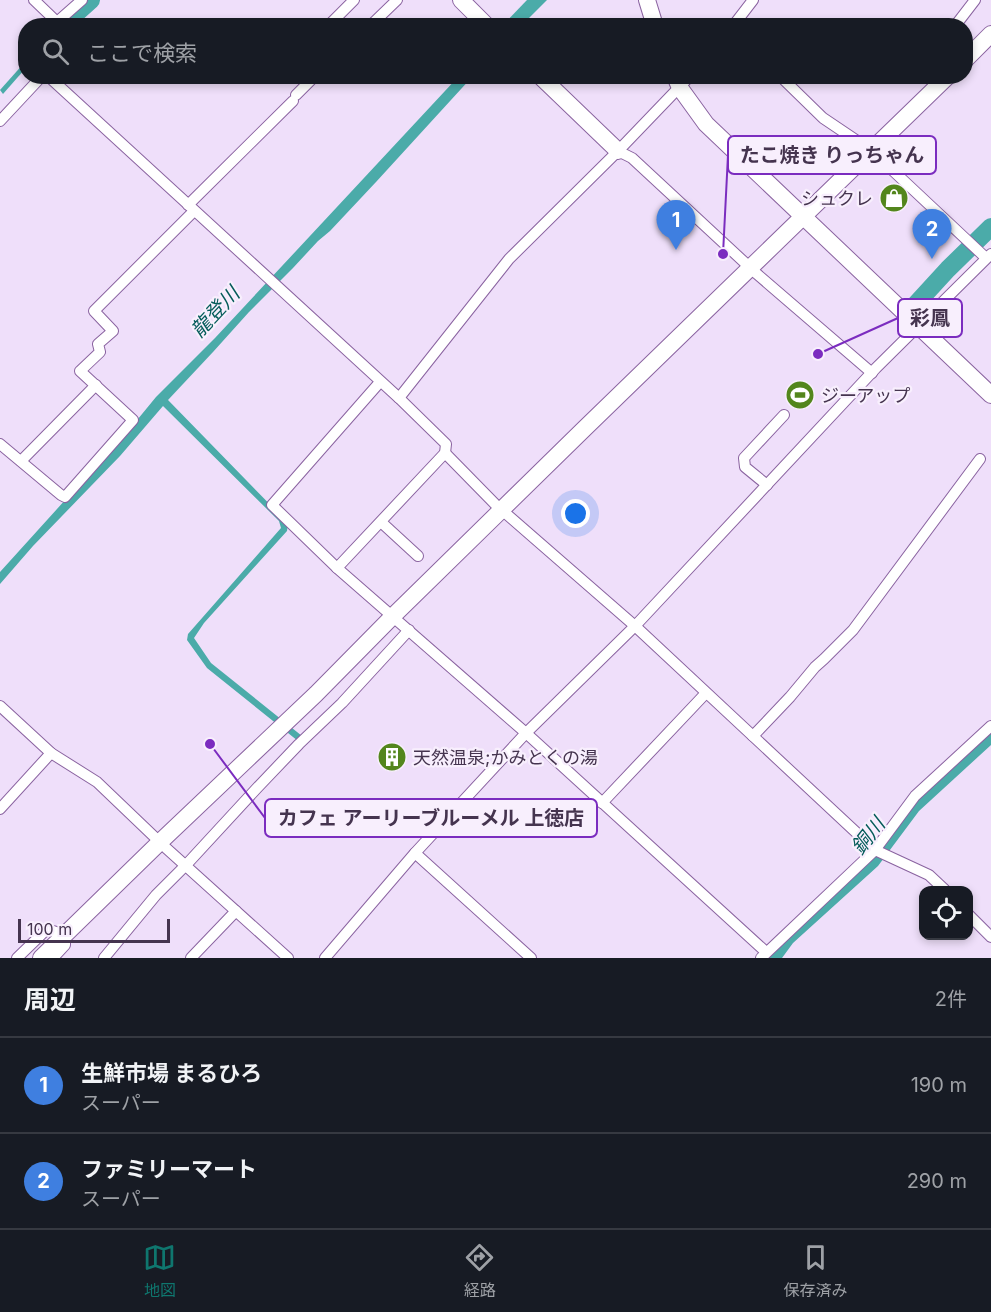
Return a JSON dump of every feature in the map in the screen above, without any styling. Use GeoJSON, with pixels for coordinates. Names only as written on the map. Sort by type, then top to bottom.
{"type":"FeatureCollection","features":[{"type":"Feature","properties":{"kind":"street"},"geometry":{"type":"LineString","coordinates":[[34,0],[51,18]]}},
{"type":"Feature","properties":{"kind":"street"},"geometry":{"type":"LineString","coordinates":[[63,18],[82,0]]}},
{"type":"Feature","properties":{"kind":"street"},"geometry":{"type":"LineString","coordinates":[[336,18],[354,0]]}},
{"type":"Feature","properties":{"kind":"street"},"geometry":{"type":"LineString","coordinates":[[378,18],[397,0]]}},
{"type":"Feature","properties":{"kind":"street"},"geometry":{"type":"LineString","coordinates":[[461,0],[479,18]]}},
{"type":"Feature","properties":{"kind":"street"},"geometry":{"type":"LineString","coordinates":[[647,0],[653,18]]}},
{"type":"Feature","properties":{"kind":"street"},"geometry":{"type":"LineString","coordinates":[[739,18],[753,0]]}},
{"type":"Feature","properties":{"kind":"street"},"geometry":{"type":"LineString","coordinates":[[961,18],[975,0]]}},
{"type":"Feature","properties":{"kind":"street"},"geometry":{"type":"LineString","coordinates":[[973,52],[991,34]]}},
{"type":"Feature","properties":{"kind":"street"},"geometry":{"type":"LineString","coordinates":[[2,115],[34,84]]}},
{"type":"Feature","properties":{"kind":"street"},"geometry":{"type":"LineString","coordinates":[[57,84],[399,398],[446,444],[445,453],[337,568]]}},
{"type":"Feature","properties":{"kind":"street"},"geometry":{"type":"LineString","coordinates":[[0,444],[65,497],[133,420],[80,371],[100,352],[98,344],[113,331],[94,311],[307,84]]}},
{"type":"Feature","properties":{"kind":"street"},"geometry":{"type":"LineString","coordinates":[[548,84],[618,151],[632,158],[872,373]]}},
{"type":"Feature","properties":{"kind":"street"},"geometry":{"type":"LineString","coordinates":[[399,398],[509,259],[618,151],[678,84]]}},
{"type":"Feature","properties":{"kind":"street"},"geometry":{"type":"LineString","coordinates":[[684,84],[706,124],[991,395]]}},
{"type":"Feature","properties":{"kind":"street"},"geometry":{"type":"LineString","coordinates":[[325,958],[415,853],[526,733],[634,626],[872,373],[989,256],[872,151],[823,118],[788,84]]}},
{"type":"Feature","properties":{"kind":"street"},"geometry":{"type":"LineString","coordinates":[[41,958],[316,694],[392,617],[872,151],[935,84]]}},
{"type":"Feature","properties":{"kind":"street"},"geometry":{"type":"LineString","coordinates":[[380,382],[272,505],[337,568],[526,733],[764,955],[874,850],[915,796],[991,726]]}},
{"type":"Feature","properties":{"kind":"street"},"geometry":{"type":"LineString","coordinates":[[21,461],[96,385]]}},
{"type":"Feature","properties":{"kind":"street"},"geometry":{"type":"LineString","coordinates":[[767,484],[745,467],[744,458],[784,415]]}},
{"type":"Feature","properties":{"kind":"street"},"geometry":{"type":"LineString","coordinates":[[445,453],[502,510],[634,626],[874,850],[929,874],[940,886]]}},
{"type":"Feature","properties":{"kind":"street"},"geometry":{"type":"LineString","coordinates":[[753,736],[790,698],[815,667],[853,630],[980,459]]}},
{"type":"Feature","properties":{"kind":"street"},"geometry":{"type":"LineString","coordinates":[[381,522],[418,556]]}},
{"type":"Feature","properties":{"kind":"street"},"geometry":{"type":"LineString","coordinates":[[104,958],[156,895],[186,866],[299,744],[342,704],[409,630]]}},
{"type":"Feature","properties":{"kind":"street"},"geometry":{"type":"LineString","coordinates":[[602,803],[706,693]]}},
{"type":"Feature","properties":{"kind":"street"},"geometry":{"type":"LineString","coordinates":[[0,706],[51,753],[97,782],[288,958]]}},
{"type":"Feature","properties":{"kind":"street"},"geometry":{"type":"LineString","coordinates":[[0,809],[51,753]]}},
{"type":"Feature","properties":{"kind":"street"},"geometry":{"type":"LineString","coordinates":[[415,853],[531,958]]}},
{"type":"Feature","properties":{"kind":"street"},"geometry":{"type":"LineString","coordinates":[[191,958],[236,911]]}},
{"type":"Feature","properties":{"kind":"street"},"geometry":{"type":"LineString","coordinates":[[973,919],[991,938]]}},
{"type":"Feature","properties":{"kind":"street"},"geometry":{"type":"LineString","coordinates":[[17,958],[47,929],[65,935]]}},
{"type":"Feature","properties":{"kind":"street"},"geometry":{"type":"LineString","coordinates":[[58,956],[65,945],[65,935]]}},
{"type":"Feature","properties":{"kind":"shaded area"},"geometry":{"type":"Polygon","coordinates":[[[527,0],[547,0],[529,18],[510,18],[527,0]]]}},
{"type":"Feature","properties":{"kind":"shaded area"},"geometry":{"type":"Polygon","coordinates":[[[18,70],[18,77],[3,94],[0,90],[18,70]]]}},
{"type":"Feature","properties":{"kind":"shaded area"},"geometry":{"type":"Polygon","coordinates":[[[451,84],[466,84],[330,231],[249,312],[168,400],[288,523],[287,531],[204,623],[194,638],[211,663],[302,736],[298,741],[207,668],[187,640],[188,634],[281,528],[279,521],[163,406],[120,456],[33,546],[0,584],[0,572],[156,397],[215,338],[451,84]]]}},
{"type":"Feature","properties":{"kind":"shaded area"},"geometry":{"type":"Polygon","coordinates":[[[991,732],[991,745],[919,811],[878,866],[793,943],[782,958],[767,958],[916,801],[991,732]]]}},
{"type":"Feature","properties":{"kind":"waterway"},"geometry":{"type":"LineString","coordinates":[[71,18],[91,0]]}},
{"type":"Feature","properties":{"kind":"waterway"},"geometry":{"type":"LineString","coordinates":[[915,305],[991,227]]}},
{"type":"Feature","properties":{"kind":"place","name":"シュクレ"},"geometry":{"type":"Point","coordinates":[894,198]}},
{"type":"Feature","properties":{"kind":"place","name":"生鮮市場 まるひろ"},"geometry":{"type":"Point","coordinates":[676,250]}},
{"type":"Feature","properties":{"kind":"place","name":"たこ焼き りっちゃん"},"geometry":{"type":"Point","coordinates":[723,254]}},
{"type":"Feature","properties":{"kind":"place","name":"ファミリーマート"},"geometry":{"type":"Point","coordinates":[932,259]}},
{"type":"Feature","properties":{"kind":"place","name":"彩鳳"},"geometry":{"type":"Point","coordinates":[818,354]}},
{"type":"Feature","properties":{"kind":"place","name":"ジーアップ"},"geometry":{"type":"Point","coordinates":[800,395]}},
{"type":"Feature","properties":{"kind":"place","name":"カフェ アーリーブルーメル 上徳店"},"geometry":{"type":"Point","coordinates":[210,744]}},
{"type":"Feature","properties":{"kind":"place","name":"天然温泉;かみとくの湯"},"geometry":{"type":"Point","coordinates":[392,757]}},
{"type":"Feature","properties":{"kind":"water label","name":"龍登川"},"geometry":{"type":"Point","coordinates":[215,312]}},
{"type":"Feature","properties":{"kind":"water label","name":"銅川"},"geometry":{"type":"Point","coordinates":[868,836]}}]}
